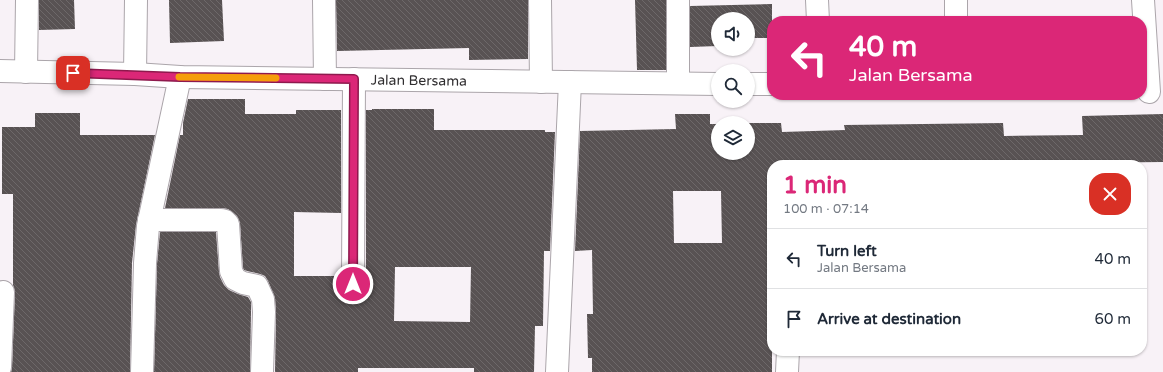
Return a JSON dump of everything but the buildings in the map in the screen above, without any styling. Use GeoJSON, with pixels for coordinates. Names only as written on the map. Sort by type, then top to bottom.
{"type":"FeatureCollection","features":[{"type":"Feature","properties":{"kind":"street"},"geometry":{"type":"LineString","coordinates":[[26,72],[27,0]]}},
{"type":"Feature","properties":{"kind":"street"},"geometry":{"type":"LineString","coordinates":[[135,74],[136,0]]}},
{"type":"Feature","properties":{"kind":"street"},"geometry":{"type":"LineString","coordinates":[[324,0],[325,79]]}},
{"type":"Feature","properties":{"kind":"street"},"geometry":{"type":"LineString","coordinates":[[540,0],[541,82]]}},
{"type":"Feature","properties":{"kind":"street"},"geometry":{"type":"LineString","coordinates":[[678,0],[678,83]]}},
{"type":"Feature","properties":{"kind":"street"},"geometry":{"type":"LineString","coordinates":[[818,0],[818,16]]}},
{"type":"Feature","properties":{"kind":"street"},"geometry":{"type":"LineString","coordinates":[[956,0],[956,16]]}},
{"type":"Feature","properties":{"kind":"street"},"geometry":{"type":"LineString","coordinates":[[1144,0],[1145,16]]}},
{"type":"Feature","properties":{"kind":"street"},"geometry":{"type":"LineString","coordinates":[[1147,39],[1151,92]]}},
{"type":"Feature","properties":{"kind":"street","name":"Jalan Bersama"},"geometry":{"type":"LineString","coordinates":[[0,71],[135,74],[180,77],[711,84]]}},
{"type":"Feature","properties":{"kind":"street"},"geometry":{"type":"LineString","coordinates":[[142,372],[145,263],[148,226],[180,77]]}},
{"type":"Feature","properties":{"kind":"street"},"geometry":{"type":"LineString","coordinates":[[353,284],[354,79]]}},
{"type":"Feature","properties":{"kind":"street"},"geometry":{"type":"LineString","coordinates":[[557,372],[570,82]]}},
{"type":"Feature","properties":{"kind":"street"},"geometry":{"type":"LineString","coordinates":[[755,84],[767,84]]}},
{"type":"Feature","properties":{"kind":"street"},"geometry":{"type":"LineString","coordinates":[[149,220],[221,220],[228,224],[231,271],[235,279],[243,283],[257,286],[263,299],[262,372]]}},
{"type":"Feature","properties":{"kind":"street"},"geometry":{"type":"LineString","coordinates":[[0,367],[3,292]]}},
{"type":"Feature","properties":{"kind":"street"},"geometry":{"type":"LineString","coordinates":[[788,356],[788,372]]}},
{"type":"Feature","properties":{"kind":"slow traffic"},"geometry":{"type":"LineString","coordinates":[[179,77],[276,78]]}},
{"type":"Feature","properties":{"kind":"route"},"geometry":{"type":"LineString","coordinates":[[73,73],[135,74],[180,77],[354,79],[353,284]]}}]}
